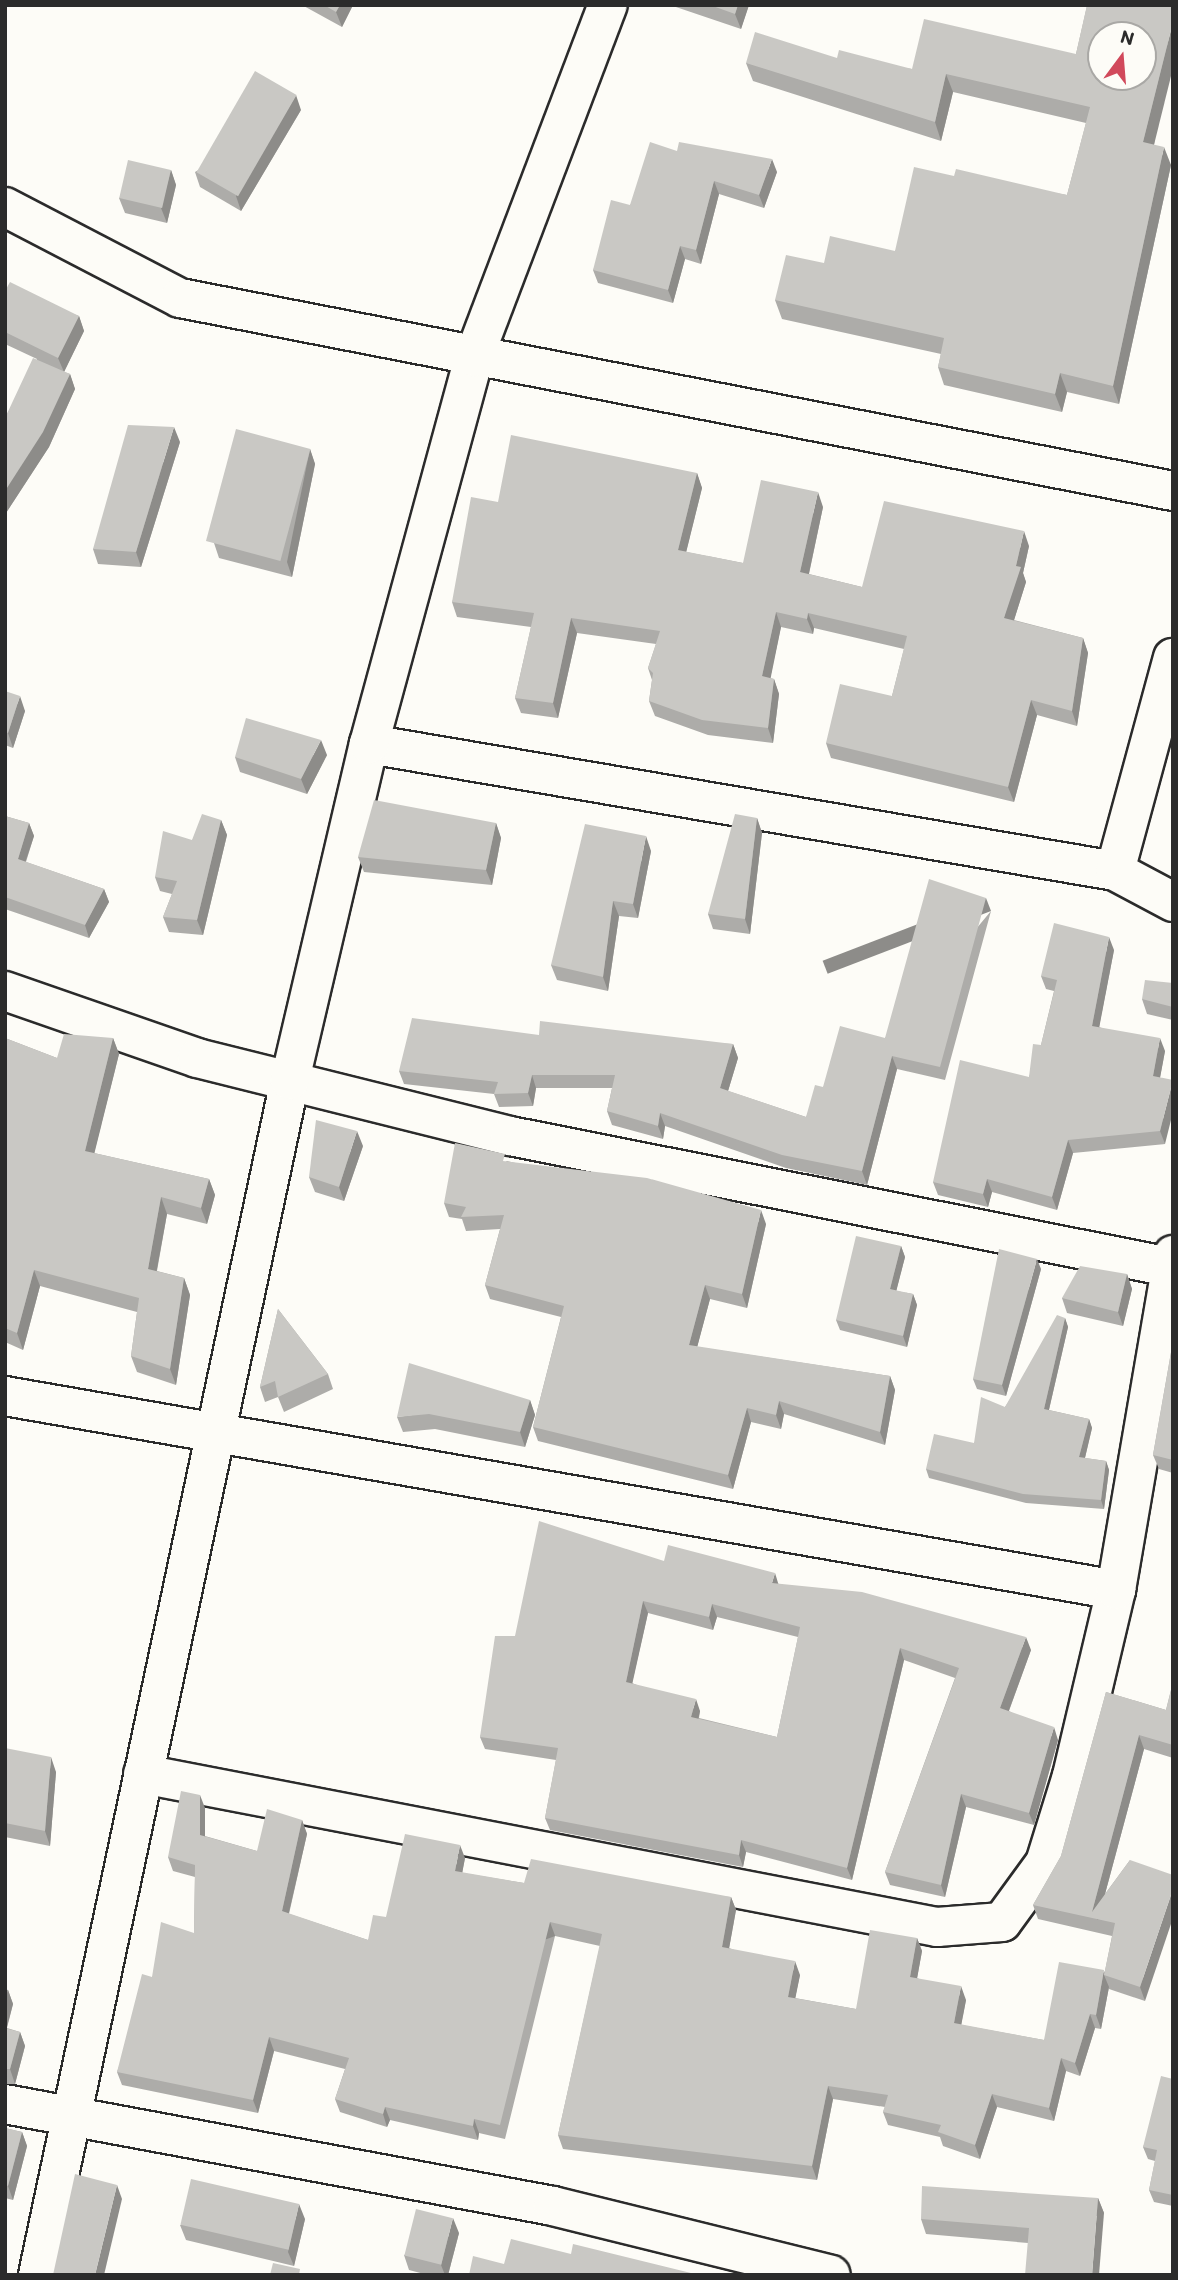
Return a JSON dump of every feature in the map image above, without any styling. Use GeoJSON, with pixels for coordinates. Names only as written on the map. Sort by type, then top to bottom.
{"type":"FeatureCollection","features":[{"type":"Feature","properties":{"kind":"street"},"geometry":{"type":"LineString","coordinates":[[38,2275],[143,1774],[219,1433],[290,1080],[369,744],[474,357],[608,5]]}},
{"type":"Feature","properties":{"kind":"street"},"geometry":{"type":"LineString","coordinates":[[5,207],[180,298],[1173,491]]}},
{"type":"Feature","properties":{"kind":"street"},"geometry":{"type":"LineString","coordinates":[[1115,871],[1173,658]]}},
{"type":"Feature","properties":{"kind":"street"},"geometry":{"type":"LineString","coordinates":[[369,744],[1115,871],[1173,902]]}},
{"type":"Feature","properties":{"kind":"street"},"geometry":{"type":"LineString","coordinates":[[5,991],[197,1058],[510,1136],[1171,1261],[1116,1590],[1045,1863],[1002,1922],[937,1927],[143,1774]]}},
{"type":"Feature","properties":{"kind":"street"},"geometry":{"type":"LineString","coordinates":[[5,1396],[1116,1590]]}},
{"type":"Feature","properties":{"kind":"street"},"geometry":{"type":"LineString","coordinates":[[5,2104],[553,2206],[831,2275]]}},
{"type":"Feature","properties":{"kind":"building"},"geometry":{"type":"Polygon","coordinates":[[[324,5],[340,5],[336,12],[324,5]]]}},
{"type":"Feature","properties":{"kind":"building"},"geometry":{"type":"Polygon","coordinates":[[[710,5],[738,5],[735,14],[710,5]]]}},
{"type":"Feature","properties":{"kind":"building"},"geometry":{"type":"Polygon","coordinates":[[[1087,5],[1173,5],[1173,22],[1157,86],[1157,21],[1087,21],[1087,91],[1156,91],[1143,142],[1164,147],[1113,386],[1060,373],[1055,394],[938,367],[944,338],[775,300],[786,255],[824,263],[830,236],[895,251],[914,167],[954,176],[956,169],[1067,195],[1090,107],[946,74],[935,122],[746,63],[755,32],[837,58],[839,50],[912,69],[924,19],[1076,54],[1087,5]]]}},
{"type":"Feature","properties":{"kind":"building"},"geometry":{"type":"Polygon","coordinates":[[[255,71],[297,95],[238,196],[196,172],[255,71]]]}},
{"type":"Feature","properties":{"kind":"building"},"geometry":{"type":"Polygon","coordinates":[[[650,142],[677,151],[679,142],[772,159],[759,195],[714,181],[696,250],[680,246],[668,290],[593,270],[611,200],[630,205],[650,142]]]}},
{"type":"Feature","properties":{"kind":"building"},"geometry":{"type":"Polygon","coordinates":[[[128,160],[171,170],[162,208],[119,198],[128,160]]]}},
{"type":"Feature","properties":{"kind":"building"},"geometry":{"type":"Polygon","coordinates":[[[10,282],[79,316],[58,358],[5,332],[5,291],[10,282]]]}},
{"type":"Feature","properties":{"kind":"building"},"geometry":{"type":"Polygon","coordinates":[[[33,358],[70,374],[43,432],[5,491],[5,418],[33,358]]]}},
{"type":"Feature","properties":{"kind":"building"},"geometry":{"type":"Polygon","coordinates":[[[128,425],[174,427],[136,552],[93,549],[128,425]]]}},
{"type":"Feature","properties":{"kind":"building"},"geometry":{"type":"Polygon","coordinates":[[[236,429],[310,449],[280,561],[206,541],[236,429]]]}},
{"type":"Feature","properties":{"kind":"building"},"geometry":{"type":"Polygon","coordinates":[[[511,435],[697,473],[678,550],[743,563],[761,480],[818,492],[800,572],[862,587],[884,501],[1024,531],[1016,566],[1021,567],[1004,618],[1083,638],[1072,711],[1031,700],[1008,787],[826,743],[840,684],[892,696],[907,636],[808,613],[807,619],[776,612],[762,676],[774,679],[768,728],[702,720],[649,701],[653,673],[648,668],[660,631],[571,618],[553,703],[515,698],[534,613],[452,602],[471,497],[498,502],[511,435]]]}},
{"type":"Feature","properties":{"kind":"building"},"geometry":{"type":"Polygon","coordinates":[[[5,691],[20,696],[8,733],[5,732],[5,691]]]}},
{"type":"Feature","properties":{"kind":"building"},"geometry":{"type":"Polygon","coordinates":[[[246,718],[321,740],[301,779],[235,757],[246,718]]]}},
{"type":"Feature","properties":{"kind":"building"},"geometry":{"type":"Polygon","coordinates":[[[374,800],[496,823],[486,870],[358,857],[374,800]]]}},
{"type":"Feature","properties":{"kind":"building"},"geometry":{"type":"Polygon","coordinates":[[[202,814],[221,820],[197,920],[163,917],[177,881],[155,877],[163,831],[192,840],[202,814]]]}},
{"type":"Feature","properties":{"kind":"building"},"geometry":{"type":"Polygon","coordinates":[[[735,814],[757,818],[745,919],[708,914],[735,814]]]}},
{"type":"Feature","properties":{"kind":"building"},"geometry":{"type":"Polygon","coordinates":[[[5,816],[29,823],[18,859],[104,889],[85,925],[5,897],[5,816]]]}},
{"type":"Feature","properties":{"kind":"building"},"geometry":{"type":"Polygon","coordinates":[[[585,824],[646,836],[633,904],[613,901],[603,977],[551,965],[585,824]]]}},
{"type":"Feature","properties":{"kind":"building"},"geometry":{"type":"Polygon","coordinates":[[[929,879],[986,898],[940,1067],[892,1056],[862,1171],[782,1155],[660,1113],[658,1126],[607,1111],[615,1075],[532,1075],[528,1093],[494,1094],[498,1082],[399,1071],[412,1018],[539,1035],[540,1021],[733,1044],[720,1088],[806,1117],[815,1085],[823,1087],[840,1026],[885,1038],[929,879]]]}},
{"type":"Feature","properties":{"kind":"building"},"geometry":{"type":"Polygon","coordinates":[[[1054,923],[1109,937],[1092,1026],[1160,1038],[1153,1076],[1173,1080],[1160,1131],[1068,1140],[1052,1197],[987,1179],[983,1194],[933,1182],[960,1060],[1029,1077],[1033,1044],[1041,1045],[1057,980],[1041,976],[1054,923]]]}},
{"type":"Feature","properties":{"kind":"building"},"geometry":{"type":"Polygon","coordinates":[[[1145,980],[1173,983],[1173,1007],[1142,999],[1145,980]]]}},
{"type":"Feature","properties":{"kind":"building"},"geometry":{"type":"Polygon","coordinates":[[[64,1034],[113,1038],[85,1151],[209,1179],[201,1208],[161,1197],[148,1269],[184,1278],[170,1369],[131,1356],[139,1298],[34,1270],[17,1333],[5,1328],[5,1038],[57,1058],[64,1034]]]}},
{"type":"Feature","properties":{"kind":"building"},"geometry":{"type":"Polygon","coordinates":[[[316,1120],[357,1131],[339,1187],[309,1177],[316,1120]]]}},
{"type":"Feature","properties":{"kind":"building"},"geometry":{"type":"Polygon","coordinates":[[[455,1143],[505,1154],[503,1161],[647,1178],[761,1210],[742,1294],[705,1285],[689,1345],[890,1376],[880,1432],[779,1401],[776,1415],[747,1408],[728,1475],[533,1427],[564,1306],[485,1285],[504,1215],[461,1217],[466,1207],[444,1203],[455,1143]]]}},
{"type":"Feature","properties":{"kind":"building"},"geometry":{"type":"Polygon","coordinates":[[[856,1236],[901,1246],[890,1289],[913,1294],[903,1336],[836,1320],[856,1236]]]}},
{"type":"Feature","properties":{"kind":"building"},"geometry":{"type":"Polygon","coordinates":[[[999,1249],[1037,1259],[1002,1385],[973,1379],[999,1249]]]}},
{"type":"Feature","properties":{"kind":"building"},"geometry":{"type":"Polygon","coordinates":[[[1080,1266],[1127,1274],[1118,1312],[1062,1298],[1080,1266]]]}},
{"type":"Feature","properties":{"kind":"building"},"geometry":{"type":"Polygon","coordinates":[[[278,1309],[328,1374],[278,1397],[275,1381],[260,1387],[278,1309]]]}},
{"type":"Feature","properties":{"kind":"building"},"geometry":{"type":"Polygon","coordinates":[[[1057,1315],[1065,1318],[1044,1409],[1089,1419],[1079,1457],[1106,1461],[1101,1500],[1023,1494],[926,1469],[934,1434],[974,1443],[981,1397],[1005,1407],[1057,1315]]]}},
{"type":"Feature","properties":{"kind":"building"},"geometry":{"type":"Polygon","coordinates":[[[1173,1341],[1173,1460],[1153,1455],[1173,1341]]]}},
{"type":"Feature","properties":{"kind":"building"},"geometry":{"type":"Polygon","coordinates":[[[409,1363],[530,1400],[520,1432],[429,1414],[397,1417],[409,1363]]]}},
{"type":"Feature","properties":{"kind":"building"},"geometry":{"type":"Polygon","coordinates":[[[539,1521],[664,1561],[668,1545],[775,1573],[772,1583],[862,1592],[1026,1637],[1000,1708],[1054,1727],[1029,1813],[961,1794],[941,1885],[885,1872],[959,1668],[900,1648],[847,1868],[741,1840],[739,1855],[545,1818],[558,1748],[480,1737],[495,1636],[515,1636],[539,1521]],[[643,1601],[626,1682],[696,1699],[691,1717],[777,1737],[800,1627],[712,1604],[709,1617],[643,1601]]]}},
{"type":"Feature","properties":{"kind":"building"},"geometry":{"type":"Polygon","coordinates":[[[1173,1682],[1173,1745],[1139,1735],[1092,1912],[1130,1860],[1173,1875],[1173,1889],[1140,1987],[1104,1975],[1115,1923],[1033,1905],[1061,1856],[1106,1692],[1166,1710],[1173,1682]]]}},
{"type":"Feature","properties":{"kind":"building"},"geometry":{"type":"Polygon","coordinates":[[[5,1748],[51,1757],[45,1831],[5,1823],[5,1748]]]}},
{"type":"Feature","properties":{"kind":"building"},"geometry":{"type":"Polygon","coordinates":[[[181,1791],[200,1795],[200,1835],[257,1851],[267,1809],[302,1820],[282,1911],[368,1940],[373,1915],[386,1917],[405,1834],[460,1845],[455,1871],[524,1883],[531,1859],[731,1897],[722,1947],[795,1961],[788,1997],[856,2009],[870,1930],[917,1938],[910,1977],[961,1986],[954,2023],[1044,2040],[1059,1962],[1104,1970],[1096,2015],[1090,2014],[1075,2063],[1061,2058],[1049,2108],[992,2094],[975,2145],[938,2132],[941,2125],[883,2112],[888,2095],[828,2086],[812,2166],[558,2135],[602,1934],[550,1922],[500,2125],[474,2119],[473,2126],[385,2107],[383,2114],[335,2099],[349,2058],[269,2037],[253,2100],[117,2072],[142,1974],[152,1977],[161,1922],[194,1933],[195,1865],[168,1857],[181,1791]]]}},
{"type":"Feature","properties":{"kind":"building"},"geometry":{"type":"Polygon","coordinates":[[[5,2028],[20,2032],[10,2069],[5,2069],[5,2028]]]}},
{"type":"Feature","properties":{"kind":"building"},"geometry":{"type":"Polygon","coordinates":[[[1161,2076],[1173,2079],[1173,2195],[1149,2190],[1157,2150],[1143,2147],[1161,2076]]]}},
{"type":"Feature","properties":{"kind":"building"},"geometry":{"type":"Polygon","coordinates":[[[5,2128],[22,2132],[8,2186],[5,2185],[5,2128]]]}},
{"type":"Feature","properties":{"kind":"building"},"geometry":{"type":"Polygon","coordinates":[[[75,2174],[117,2185],[95,2275],[53,2275],[75,2174]]]}},
{"type":"Feature","properties":{"kind":"building"},"geometry":{"type":"Polygon","coordinates":[[[191,2179],[299,2204],[289,2250],[180,2225],[191,2179]]]}},
{"type":"Feature","properties":{"kind":"building"},"geometry":{"type":"Polygon","coordinates":[[[922,2186],[1098,2198],[1092,2275],[1025,2275],[1029,2228],[921,2219],[922,2186]]]}},
{"type":"Feature","properties":{"kind":"building"},"geometry":{"type":"Polygon","coordinates":[[[416,2209],[453,2218],[441,2265],[404,2256],[416,2209]]]}},
{"type":"Feature","properties":{"kind":"building"},"geometry":{"type":"Polygon","coordinates":[[[511,2239],[571,2254],[573,2244],[699,2275],[469,2275],[473,2256],[504,2264],[511,2239]]]}},
{"type":"Feature","properties":{"kind":"building"},"geometry":{"type":"Polygon","coordinates":[[[273,2263],[300,2269],[299,2275],[270,2275],[273,2263]]]}}]}
